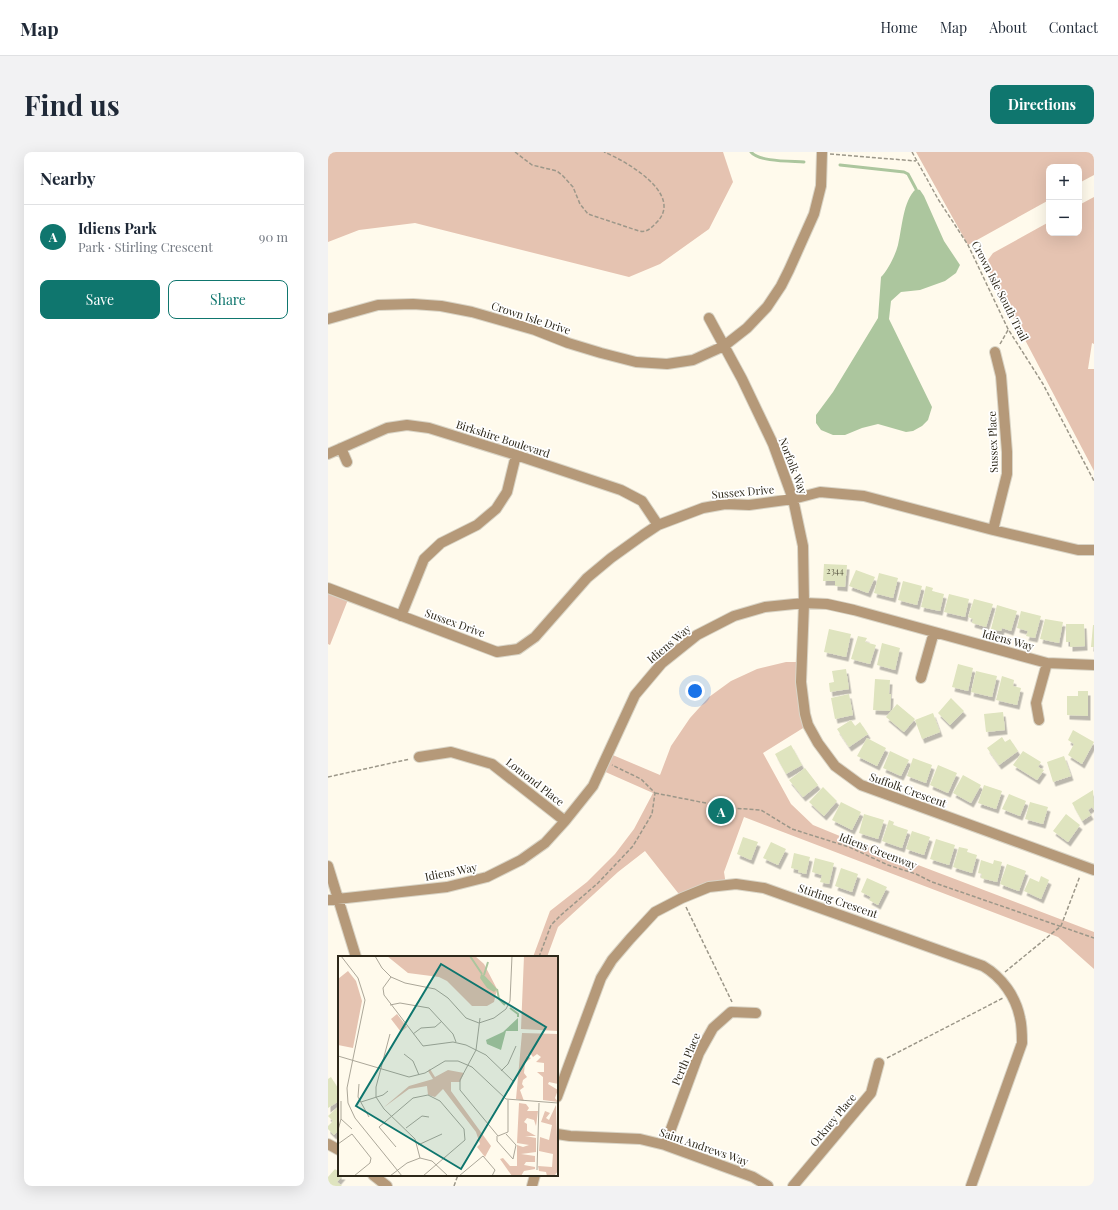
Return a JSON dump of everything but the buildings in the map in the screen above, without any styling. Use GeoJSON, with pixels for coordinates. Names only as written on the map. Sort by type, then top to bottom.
{"type":"FeatureCollection","features":[{"type":"Feature","properties":{"kind":"street","name":"Crown Isle Drive"},"geometry":{"type":"LineString","coordinates":[[328,319],[378,305],[413,304],[441,306],[472,312],[535,330],[568,343],[636,362],[668,364],[693,360],[724,346],[747,328],[767,307],[789,270],[814,214],[822,186],[822,153]]}},
{"type":"Feature","properties":{"kind":"street"},"geometry":{"type":"LineString","coordinates":[[709,318],[724,346]]}},
{"type":"Feature","properties":{"kind":"street","name":"Norfolk Way"},"geometry":{"type":"LineString","coordinates":[[724,346],[742,379],[773,444],[793,499],[803,546],[804,603]]}},
{"type":"Feature","properties":{"kind":"street","name":"Sussex Place"},"geometry":{"type":"LineString","coordinates":[[993,530],[1007,474],[1007,452],[1001,376],[995,352]]}},
{"type":"Feature","properties":{"kind":"street","name":"Birkshire Boulevard"},"geometry":{"type":"LineString","coordinates":[[328,454],[387,428],[407,425],[429,428],[621,490],[642,501],[658,525]]}},
{"type":"Feature","properties":{"kind":"street"},"geometry":{"type":"LineString","coordinates":[[341,448],[347,462]]}},
{"type":"Feature","properties":{"kind":"street"},"geometry":{"type":"LineString","coordinates":[[401,616],[424,559],[442,543],[477,525],[496,508],[506,492],[516,455]]}},
{"type":"Feature","properties":{"kind":"street","name":"Sussex Drive"},"geometry":{"type":"LineString","coordinates":[[328,588],[497,652],[518,649],[535,637],[587,578],[611,558],[658,525],[703,508],[725,504],[749,505],[793,499],[820,492],[864,496],[993,530],[1078,550],[1094,550]]}},
{"type":"Feature","properties":{"kind":"street","name":"Idiens Way"},"geometry":{"type":"LineString","coordinates":[[328,900],[447,887],[487,877],[527,856],[545,843],[593,786],[635,695],[662,663],[697,634],[740,614],[765,608],[804,603],[827,604],[1047,663],[1094,665]]}},
{"type":"Feature","properties":{"kind":"street","name":"Suffolk Crescent"},"geometry":{"type":"LineString","coordinates":[[804,603],[801,682],[805,714],[808,725],[818,743],[835,766],[861,785],[1094,870]]}},
{"type":"Feature","properties":{"kind":"street"},"geometry":{"type":"LineString","coordinates":[[921,678],[934,632]]}},
{"type":"Feature","properties":{"kind":"street"},"geometry":{"type":"LineString","coordinates":[[1039,720],[1036,703],[1047,663]]}},
{"type":"Feature","properties":{"kind":"street","name":"Lomond Place"},"geometry":{"type":"LineString","coordinates":[[419,757],[451,752],[492,764],[565,821]]}},
{"type":"Feature","properties":{"kind":"street"},"geometry":{"type":"LineString","coordinates":[[328,866],[356,956]]}},
{"type":"Feature","properties":{"kind":"street","name":"Stirling Crescent"},"geometry":{"type":"LineString","coordinates":[[558,1094],[601,978],[612,960],[655,912],[682,898],[709,887],[736,884],[764,888],[983,966],[994,973],[1011,993],[1020,1018],[1022,1043],[971,1186]]}},
{"type":"Feature","properties":{"kind":"street","name":"Perth Place"},"geometry":{"type":"LineString","coordinates":[[665,1145],[699,1053],[706,1040],[713,1028],[731,1012],[737,1012]]}},
{"type":"Feature","properties":{"kind":"street"},"geometry":{"type":"LineString","coordinates":[[737,1012],[756,1013]]}},
{"type":"Feature","properties":{"kind":"street","name":"Orkney Place"},"geometry":{"type":"LineString","coordinates":[[793,1186],[871,1093],[878,1063]]}},
{"type":"Feature","properties":{"kind":"street","name":"Saint Andrews Way"},"geometry":{"type":"LineString","coordinates":[[558,1134],[640,1139],[665,1145],[753,1177],[768,1186]]}},
{"type":"Feature","properties":{"kind":"street"},"geometry":{"type":"LineString","coordinates":[[328,1144],[338,1149]]}},
{"type":"Feature","properties":{"kind":"street"},"geometry":{"type":"LineString","coordinates":[[374,1176],[387,1186]]}},
{"type":"Feature","properties":{"kind":"street"},"geometry":{"type":"LineString","coordinates":[[532,1186],[535,1176]]}},
{"type":"Feature","properties":{"kind":"path"},"geometry":{"type":"LineString","coordinates":[[515,152],[532,165],[557,171],[563,176],[573,187],[580,204],[588,214],[639,231],[648,231],[662,217],[665,210],[663,201],[656,187],[628,165],[604,152]]}},
{"type":"Feature","properties":{"kind":"path","name":"Crown Isle South Trail"},"geometry":{"type":"LineString","coordinates":[[912,152],[938,199],[968,245],[1008,329],[1043,384],[1094,481]]}},
{"type":"Feature","properties":{"kind":"path"},"geometry":{"type":"LineString","coordinates":[[822,153],[916,160]]}},
{"type":"Feature","properties":{"kind":"path"},"geometry":{"type":"LineString","coordinates":[[995,352],[1008,329]]}},
{"type":"Feature","properties":{"kind":"path"},"geometry":{"type":"LineString","coordinates":[[328,777],[419,757]]}},
{"type":"Feature","properties":{"kind":"path"},"geometry":{"type":"LineString","coordinates":[[539,956],[551,925],[598,883],[633,846],[652,814],[655,793],[641,779],[604,761]]}},
{"type":"Feature","properties":{"kind":"path","name":"Idiens Greenway"},"geometry":{"type":"LineString","coordinates":[[655,793],[731,808],[762,810],[792,829],[849,847],[888,865],[916,874],[932,882],[1094,938]]}},
{"type":"Feature","properties":{"kind":"path"},"geometry":{"type":"LineString","coordinates":[[998,978],[1061,926],[1084,866]]}},
{"type":"Feature","properties":{"kind":"path"},"geometry":{"type":"LineString","coordinates":[[682,898],[737,1012]]}},
{"type":"Feature","properties":{"kind":"path"},"geometry":{"type":"LineString","coordinates":[[878,1063],[1011,993]]}},
{"type":"Feature","properties":{"kind":"path"},"geometry":{"type":"LineString","coordinates":[[454,1186],[458,1176]]}},
{"type":"Feature","properties":{"kind":"shaded area"},"geometry":{"type":"Polygon","coordinates":[[[328,152],[723,152],[733,182],[709,229],[660,264],[629,277],[415,223],[359,230],[328,242],[328,152]]]}},
{"type":"Feature","properties":{"kind":"shaded area"},"geometry":{"type":"Polygon","coordinates":[[[916,152],[1094,152],[1094,175],[1082,181],[1082,164],[1046,164],[1046,202],[968,245],[916,152]]]}},
{"type":"Feature","properties":{"kind":"shaded area"},"geometry":{"type":"Polygon","coordinates":[[[916,189],[920,190],[924,196],[944,241],[960,265],[956,273],[945,281],[920,290],[901,292],[891,301],[889,319],[932,407],[928,420],[922,426],[913,431],[906,432],[878,424],[862,428],[845,435],[833,435],[821,430],[816,423],[816,415],[833,392],[878,318],[881,277],[889,267],[895,254],[908,200],[916,189]]]}},
{"type":"Feature","properties":{"kind":"shaded area"},"geometry":{"type":"Polygon","coordinates":[[[1094,197],[1094,344],[1092,343],[1088,369],[1094,369],[1094,471],[985,264],[993,253],[1046,224],[1046,236],[1082,236],[1082,203],[1094,197]]]}},
{"type":"Feature","properties":{"kind":"shaded area"},"geometry":{"type":"Polygon","coordinates":[[[328,588],[349,597],[330,645],[328,644],[328,588]]]}},
{"type":"Feature","properties":{"kind":"shaded area"},"geometry":{"type":"Polygon","coordinates":[[[786,662],[801,662],[808,725],[763,753],[791,804],[813,825],[1094,932],[1094,969],[1058,937],[744,817],[724,872],[726,885],[682,898],[645,851],[618,872],[558,927],[547,956],[533,956],[550,911],[587,882],[615,854],[634,829],[653,793],[601,770],[608,753],[660,775],[671,746],[690,718],[709,697],[731,681],[757,669],[786,662]]]}},
{"type":"Feature","properties":{"kind":"waterway"},"geometry":{"type":"LineString","coordinates":[[751,152],[761,158],[804,162]]}},
{"type":"Feature","properties":{"kind":"waterway"},"geometry":{"type":"LineString","coordinates":[[840,165],[904,172],[908,174],[916,189]]}},
{"type":"Feature","properties":{"kind":"place","name":"Idiens Park"},"geometry":{"type":"Point","coordinates":[721,811]}}]}
